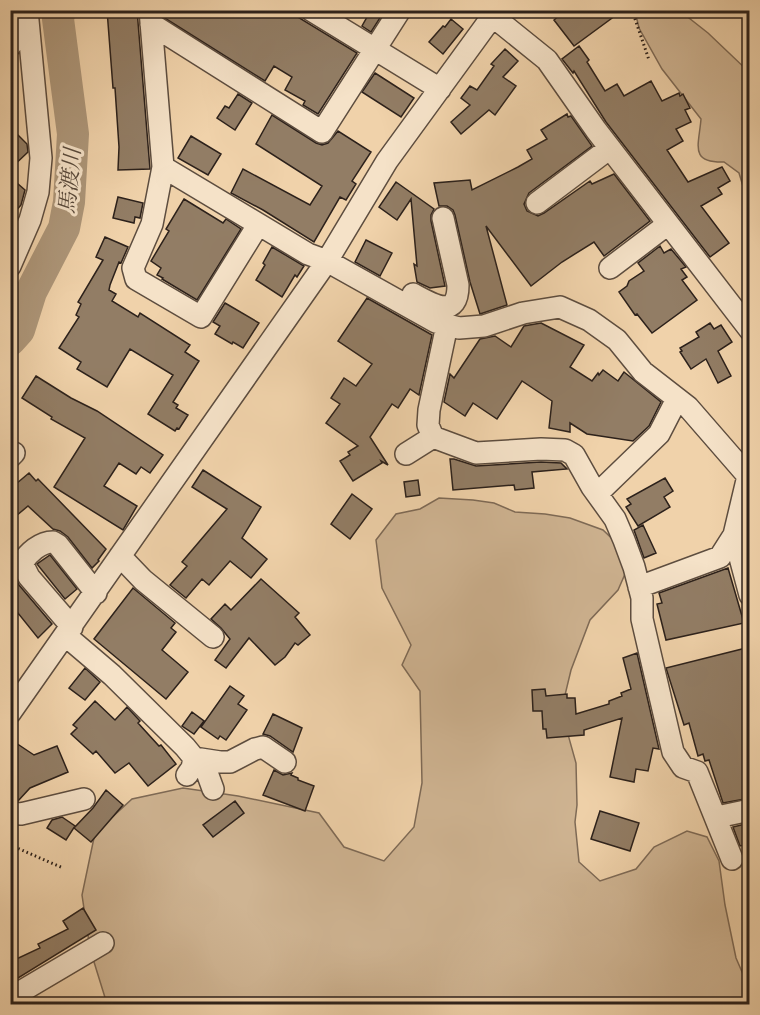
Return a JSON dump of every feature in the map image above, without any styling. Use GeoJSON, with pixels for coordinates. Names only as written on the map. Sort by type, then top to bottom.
{"type":"FeatureCollection","features":[{"type":"Feature","properties":{"kind":"street"},"geometry":{"type":"LineString","coordinates":[[311,10],[440,89]]}},
{"type":"Feature","properties":{"kind":"street"},"geometry":{"type":"LineString","coordinates":[[151,17],[322,132],[400,10]]}},
{"type":"Feature","properties":{"kind":"street"},"geometry":{"type":"LineString","coordinates":[[11,710],[96,593],[327,261],[387,161],[440,89],[492,12],[547,60],[610,148],[750,330]]}},
{"type":"Feature","properties":{"kind":"street"},"geometry":{"type":"LineString","coordinates":[[10,46],[22,16]]}},
{"type":"Feature","properties":{"kind":"street"},"geometry":{"type":"LineString","coordinates":[[10,266],[30,220],[38,192],[41,158],[22,16]]}},
{"type":"Feature","properties":{"kind":"street"},"geometry":{"type":"LineString","coordinates":[[151,17],[163,167],[152,224],[133,268],[136,279],[201,317],[258,225]]}},
{"type":"Feature","properties":{"kind":"street"},"geometry":{"type":"LineString","coordinates":[[537,203],[610,148]]}},
{"type":"Feature","properties":{"kind":"street"},"geometry":{"type":"LineString","coordinates":[[163,167],[308,254],[327,261],[436,322],[459,328],[484,326],[523,313],[560,307],[589,320],[617,340],[643,372],[688,407],[749,476],[734,535],[720,557],[639,587]]}},
{"type":"Feature","properties":{"kind":"street"},"geometry":{"type":"LineString","coordinates":[[387,295],[404,292],[442,307],[456,302],[458,285],[443,218]]}},
{"type":"Feature","properties":{"kind":"street"},"geometry":{"type":"LineString","coordinates":[[610,268],[668,224]]}},
{"type":"Feature","properties":{"kind":"street"},"geometry":{"type":"LineString","coordinates":[[447,325],[429,410],[428,425],[433,437],[476,453],[541,449],[565,450],[576,457],[597,494],[615,519],[634,567],[642,598],[642,619],[673,752],[683,767],[697,772],[732,859]]}},
{"type":"Feature","properties":{"kind":"street"},"geometry":{"type":"LineString","coordinates":[[597,494],[659,434],[677,399]]}},
{"type":"Feature","properties":{"kind":"street"},"geometry":{"type":"LineString","coordinates":[[406,454],[433,437]]}},
{"type":"Feature","properties":{"kind":"street"},"geometry":{"type":"LineString","coordinates":[[734,535],[750,595]]}},
{"type":"Feature","properties":{"kind":"street"},"geometry":{"type":"LineString","coordinates":[[96,593],[58,545],[52,542],[39,545],[22,563],[69,631],[185,747],[190,766]]}},
{"type":"Feature","properties":{"kind":"street"},"geometry":{"type":"LineString","coordinates":[[120,556],[143,580],[213,637]]}},
{"type":"Feature","properties":{"kind":"street"},"geometry":{"type":"LineString","coordinates":[[190,766],[203,761],[230,762],[263,747],[285,762]]}},
{"type":"Feature","properties":{"kind":"street"},"geometry":{"type":"LineString","coordinates":[[190,766],[205,767],[213,789]]}},
{"type":"Feature","properties":{"kind":"street"},"geometry":{"type":"LineString","coordinates":[[10,813],[21,814],[84,799]]}},
{"type":"Feature","properties":{"kind":"street"},"geometry":{"type":"LineString","coordinates":[[717,817],[750,810]]}},
{"type":"Feature","properties":{"kind":"street"},"geometry":{"type":"LineString","coordinates":[[10,998],[103,943]]}},
{"type":"Feature","properties":{"kind":"path"},"geometry":{"type":"LineString","coordinates":[[632,10],[649,60]]}},
{"type":"Feature","properties":{"kind":"path"},"geometry":{"type":"LineString","coordinates":[[10,845],[63,868]]}},
{"type":"Feature","properties":{"kind":"shaded area"},"geometry":{"type":"Polygon","coordinates":[[[635,11],[680,11],[708,33],[749,72],[749,206],[739,173],[724,162],[713,162],[701,156],[698,144],[701,119],[662,69],[639,28],[635,11]]]}},
{"type":"Feature","properties":{"kind":"shaded area"},"geometry":{"type":"Polygon","coordinates":[[[439,498],[494,503],[515,512],[570,518],[603,530],[632,558],[618,590],[590,620],[571,670],[565,695],[567,731],[576,763],[575,822],[579,862],[600,881],[636,869],[654,847],[687,831],[707,837],[719,861],[736,958],[749,988],[749,1004],[107,1004],[90,949],[82,895],[95,833],[132,799],[183,788],[238,796],[319,813],[344,847],[384,861],[414,827],[422,783],[420,691],[402,665],[411,645],[382,588],[376,540],[396,514],[420,509],[439,498]]]}},
{"type":"Feature","properties":{"kind":"building"},"geometry":{"type":"Polygon","coordinates":[[[107,10],[137,10],[150,169],[118,170],[119,147],[115,88],[113,88],[107,10]]]}},
{"type":"Feature","properties":{"kind":"building"},"geometry":{"type":"Polygon","coordinates":[[[163,10],[298,10],[296,16],[357,53],[318,114],[303,105],[305,101],[285,90],[292,77],[274,66],[265,81],[163,17],[163,10]]]}},
{"type":"Feature","properties":{"kind":"building"},"geometry":{"type":"Polygon","coordinates":[[[371,10],[385,10],[371,32],[362,26],[371,10]]]}},
{"type":"Feature","properties":{"kind":"building"},"geometry":{"type":"Polygon","coordinates":[[[566,10],[623,10],[574,46],[554,20],[566,10]]]}},
{"type":"Feature","properties":{"kind":"building"},"geometry":{"type":"Polygon","coordinates":[[[451,19],[463,29],[443,54],[429,42],[451,19]]]}},
{"type":"Feature","properties":{"kind":"building"},"geometry":{"type":"Polygon","coordinates":[[[579,46],[605,91],[617,84],[624,96],[651,81],[662,101],[679,93],[680,96],[683,94],[690,108],[685,110],[691,122],[676,129],[683,141],[667,150],[688,182],[722,167],[730,181],[718,188],[722,194],[701,206],[729,243],[710,257],[606,122],[574,71],[573,73],[562,59],[579,46]]]}},
{"type":"Feature","properties":{"kind":"building"},"geometry":{"type":"Polygon","coordinates":[[[505,49],[518,61],[503,77],[516,86],[495,115],[489,110],[461,134],[451,122],[470,105],[461,98],[470,86],[477,90],[494,66],[491,64],[505,49]]]}},
{"type":"Feature","properties":{"kind":"building"},"geometry":{"type":"Polygon","coordinates":[[[375,73],[414,98],[401,117],[362,92],[375,73]]]}},
{"type":"Feature","properties":{"kind":"building"},"geometry":{"type":"Polygon","coordinates":[[[238,94],[252,103],[235,130],[217,118],[225,106],[229,108],[238,94]]]}},
{"type":"Feature","properties":{"kind":"building"},"geometry":{"type":"Polygon","coordinates":[[[567,114],[568,117],[571,116],[592,146],[529,193],[524,204],[527,211],[538,216],[590,181],[592,184],[614,174],[650,221],[604,256],[594,242],[562,262],[531,286],[486,226],[507,305],[480,314],[470,282],[455,215],[453,210],[447,206],[439,206],[434,183],[470,180],[472,190],[518,167],[532,159],[527,150],[547,139],[541,130],[567,114]]]}},
{"type":"Feature","properties":{"kind":"building"},"geometry":{"type":"Polygon","coordinates":[[[272,115],[316,143],[322,145],[328,143],[338,131],[371,152],[352,181],[356,184],[346,200],[340,197],[314,242],[231,193],[243,169],[310,205],[322,186],[256,144],[272,115]]]}},
{"type":"Feature","properties":{"kind":"building"},"geometry":{"type":"Polygon","coordinates":[[[10,127],[27,144],[28,152],[10,169],[10,127]]]}},
{"type":"Feature","properties":{"kind":"building"},"geometry":{"type":"Polygon","coordinates":[[[191,136],[221,154],[208,175],[178,158],[191,136]]]}},
{"type":"Feature","properties":{"kind":"building"},"geometry":{"type":"Polygon","coordinates":[[[10,177],[25,190],[21,205],[10,218],[10,177]]]}},
{"type":"Feature","properties":{"kind":"building"},"geometry":{"type":"Polygon","coordinates":[[[396,182],[434,209],[431,221],[445,286],[430,288],[417,282],[411,199],[397,220],[379,207],[396,182]]]}},
{"type":"Feature","properties":{"kind":"building"},"geometry":{"type":"Polygon","coordinates":[[[118,197],[143,203],[140,218],[135,217],[134,223],[113,218],[118,197]]]}},
{"type":"Feature","properties":{"kind":"building"},"geometry":{"type":"Polygon","coordinates":[[[184,199],[223,223],[226,219],[241,229],[197,300],[157,275],[161,268],[151,261],[184,199]]]}},
{"type":"Feature","properties":{"kind":"building"},"geometry":{"type":"Polygon","coordinates":[[[105,237],[128,247],[110,285],[109,290],[116,294],[112,301],[138,317],[140,313],[190,345],[185,352],[199,361],[173,402],[178,405],[176,408],[188,415],[179,429],[175,431],[148,414],[173,375],[130,349],[107,387],[77,369],[81,362],[59,348],[79,317],[76,315],[81,304],[78,302],[103,260],[96,257],[105,237]]]}},
{"type":"Feature","properties":{"kind":"building"},"geometry":{"type":"Polygon","coordinates":[[[366,240],[392,253],[380,276],[355,262],[366,240]]]}},
{"type":"Feature","properties":{"kind":"building"},"geometry":{"type":"Polygon","coordinates":[[[660,246],[664,253],[671,249],[686,267],[681,269],[687,277],[682,280],[697,300],[652,333],[637,314],[635,315],[619,292],[627,286],[629,281],[644,271],[638,263],[660,246]]]}},
{"type":"Feature","properties":{"kind":"building"},"geometry":{"type":"Polygon","coordinates":[[[272,247],[304,266],[297,277],[295,275],[282,297],[256,280],[272,247]]]}},
{"type":"Feature","properties":{"kind":"building"},"geometry":{"type":"Polygon","coordinates":[[[367,298],[432,335],[419,395],[410,389],[398,408],[392,404],[370,437],[388,465],[381,461],[382,463],[353,481],[340,461],[358,446],[326,423],[340,404],[331,398],[344,378],[356,386],[372,364],[338,341],[367,298]]]}},
{"type":"Feature","properties":{"kind":"building"},"geometry":{"type":"Polygon","coordinates":[[[225,303],[259,323],[243,348],[215,334],[220,326],[213,322],[225,303]]]}},
{"type":"Feature","properties":{"kind":"building"},"geometry":{"type":"Polygon","coordinates":[[[541,323],[584,345],[570,367],[592,381],[603,370],[618,381],[624,372],[661,402],[649,426],[633,441],[587,434],[570,423],[570,432],[549,428],[552,401],[522,381],[497,419],[473,403],[465,416],[444,402],[450,374],[454,378],[480,339],[495,336],[511,347],[524,326],[541,323]]]}},
{"type":"Feature","properties":{"kind":"building"},"geometry":{"type":"Polygon","coordinates":[[[710,323],[714,329],[721,325],[732,342],[718,351],[731,376],[718,383],[706,359],[691,369],[680,352],[682,351],[680,348],[699,337],[696,332],[710,323]]]}},
{"type":"Feature","properties":{"kind":"building"},"geometry":{"type":"Polygon","coordinates":[[[36,376],[97,411],[163,455],[150,473],[141,467],[136,474],[119,463],[104,486],[137,506],[123,530],[54,487],[85,438],[51,419],[52,417],[22,398],[36,376]]]}},
{"type":"Feature","properties":{"kind":"building"},"geometry":{"type":"Polygon","coordinates":[[[450,459],[476,466],[561,463],[567,469],[532,472],[534,488],[515,490],[514,485],[453,490],[450,459]]]}},
{"type":"Feature","properties":{"kind":"building"},"geometry":{"type":"Polygon","coordinates":[[[203,470],[261,507],[242,538],[267,559],[251,578],[230,561],[209,585],[202,579],[186,598],[170,585],[187,566],[182,562],[227,509],[192,487],[203,470]]]}},
{"type":"Feature","properties":{"kind":"building"},"geometry":{"type":"Polygon","coordinates":[[[29,473],[36,481],[38,479],[106,549],[92,568],[68,537],[53,529],[28,506],[10,521],[10,489],[29,473]]]}},
{"type":"Feature","properties":{"kind":"building"},"geometry":{"type":"Polygon","coordinates":[[[665,478],[673,491],[664,497],[670,507],[638,526],[626,507],[631,504],[627,499],[665,478]]]}},
{"type":"Feature","properties":{"kind":"building"},"geometry":{"type":"Polygon","coordinates":[[[418,480],[420,495],[406,497],[404,482],[418,480]]]}},
{"type":"Feature","properties":{"kind":"building"},"geometry":{"type":"Polygon","coordinates":[[[352,494],[372,509],[350,539],[331,524],[352,494]]]}},
{"type":"Feature","properties":{"kind":"building"},"geometry":{"type":"Polygon","coordinates":[[[643,525],[656,553],[644,558],[634,530],[643,525]]]}},
{"type":"Feature","properties":{"kind":"building"},"geometry":{"type":"Polygon","coordinates":[[[50,555],[77,589],[65,599],[37,564],[50,555]]]}},
{"type":"Feature","properties":{"kind":"building"},"geometry":{"type":"Polygon","coordinates":[[[728,568],[744,623],[666,640],[657,604],[662,603],[659,593],[728,568]]]}},
{"type":"Feature","properties":{"kind":"building"},"geometry":{"type":"Polygon","coordinates":[[[14,575],[19,585],[52,624],[38,638],[18,613],[10,620],[10,578],[14,575]]]}},
{"type":"Feature","properties":{"kind":"building"},"geometry":{"type":"Polygon","coordinates":[[[261,579],[299,613],[295,617],[310,635],[298,645],[295,643],[285,657],[275,665],[249,638],[226,668],[215,660],[230,639],[211,619],[225,604],[231,610],[261,579]]]}},
{"type":"Feature","properties":{"kind":"building"},"geometry":{"type":"Polygon","coordinates":[[[133,588],[175,623],[171,628],[176,632],[162,650],[188,672],[166,699],[94,639],[133,588]]]}},
{"type":"Feature","properties":{"kind":"building"},"geometry":{"type":"Polygon","coordinates":[[[750,647],[750,770],[745,770],[750,785],[750,798],[723,803],[709,760],[705,761],[703,754],[698,756],[689,723],[684,725],[666,668],[750,647]]]}},
{"type":"Feature","properties":{"kind":"building"},"geometry":{"type":"Polygon","coordinates":[[[637,653],[659,749],[653,748],[648,771],[636,769],[634,782],[610,777],[622,718],[584,730],[584,735],[547,738],[546,729],[543,729],[542,711],[533,711],[532,690],[545,689],[546,696],[567,694],[567,698],[575,698],[576,714],[609,704],[609,701],[622,696],[621,693],[631,689],[623,658],[637,653]]]}},
{"type":"Feature","properties":{"kind":"building"},"geometry":{"type":"Polygon","coordinates":[[[85,668],[100,682],[85,700],[69,688],[85,668]]]}},
{"type":"Feature","properties":{"kind":"building"},"geometry":{"type":"Polygon","coordinates":[[[230,686],[244,696],[238,704],[247,710],[226,740],[220,736],[218,739],[201,727],[230,686]]]}},
{"type":"Feature","properties":{"kind":"building"},"geometry":{"type":"Polygon","coordinates":[[[95,701],[115,720],[127,707],[140,721],[138,723],[159,746],[161,745],[176,764],[148,786],[129,763],[115,773],[96,751],[93,754],[71,734],[77,728],[73,725],[95,701]]]}},
{"type":"Feature","properties":{"kind":"building"},"geometry":{"type":"Polygon","coordinates":[[[192,712],[204,721],[194,734],[182,726],[192,712]]]}},
{"type":"Feature","properties":{"kind":"building"},"geometry":{"type":"Polygon","coordinates":[[[273,714],[302,728],[293,752],[270,736],[263,734],[273,714]]]}},
{"type":"Feature","properties":{"kind":"building"},"geometry":{"type":"Polygon","coordinates":[[[10,739],[34,755],[57,746],[68,772],[30,788],[18,801],[10,800],[10,739]]]}},
{"type":"Feature","properties":{"kind":"building"},"geometry":{"type":"Polygon","coordinates":[[[274,770],[283,775],[292,773],[291,775],[298,780],[314,786],[305,811],[263,795],[274,770]]]}},
{"type":"Feature","properties":{"kind":"building"},"geometry":{"type":"Polygon","coordinates":[[[106,790],[123,805],[91,842],[74,828],[106,790]]]}},
{"type":"Feature","properties":{"kind":"building"},"geometry":{"type":"Polygon","coordinates":[[[235,801],[244,813],[213,837],[203,825],[235,801]]]}},
{"type":"Feature","properties":{"kind":"building"},"geometry":{"type":"Polygon","coordinates":[[[600,811],[639,823],[630,851],[591,839],[600,811]]]}},
{"type":"Feature","properties":{"kind":"building"},"geometry":{"type":"Polygon","coordinates":[[[62,817],[75,826],[66,840],[47,828],[52,820],[62,817]]]}},
{"type":"Feature","properties":{"kind":"building"},"geometry":{"type":"Polygon","coordinates":[[[745,824],[750,826],[750,844],[740,846],[733,827],[745,824]]]}},
{"type":"Feature","properties":{"kind":"building"},"geometry":{"type":"Polygon","coordinates":[[[83,908],[96,930],[10,983],[10,962],[40,948],[38,944],[68,929],[63,921],[83,908]]]}},
{"type":"Feature","properties":{"kind":"waterway","name":"馬渡川"},"geometry":{"type":"LineString","coordinates":[[10,340],[19,330],[31,292],[64,228],[69,202],[73,134],[58,19],[60,10]]}}]}
